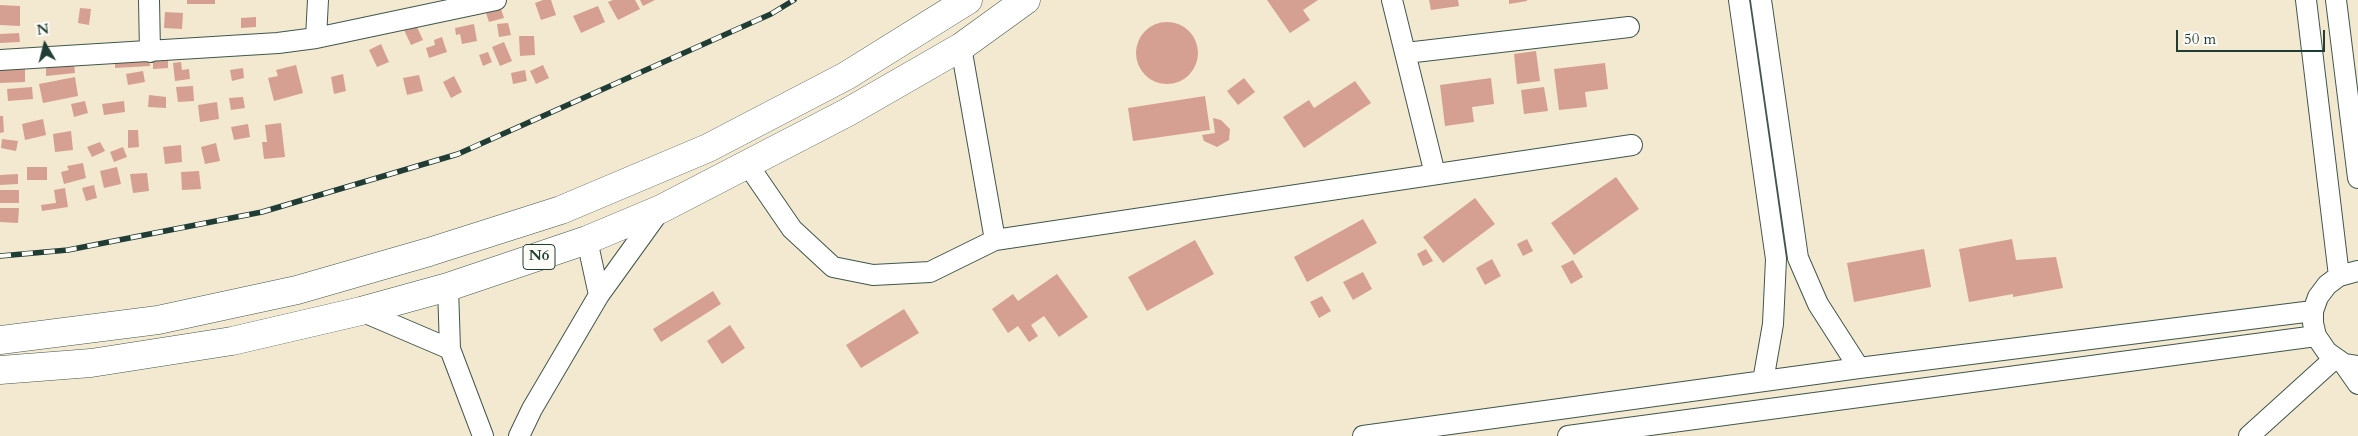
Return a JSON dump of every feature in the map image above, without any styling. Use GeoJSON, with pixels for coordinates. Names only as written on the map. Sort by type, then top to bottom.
{"type":"FeatureCollection","features":[{"type":"Feature","properties":{"kind":"highway","name":"N6"},"geometry":{"type":"LineString","coordinates":[[0,340],[158,320],[297,290],[429,252],[561,210],[708,148],[846,76],[968,0]]}},
{"type":"Feature","properties":{"kind":"highway","name":"N6"},"geometry":{"type":"LineString","coordinates":[[0,370],[90,363],[232,341],[361,312],[448,287],[587,240],[661,209],[848,112],[961,46],[1026,0]]}},
{"type":"Feature","properties":{"kind":"street"},"geometry":{"type":"LineString","coordinates":[[149,0],[150,52]]}},
{"type":"Feature","properties":{"kind":"street"},"geometry":{"type":"LineString","coordinates":[[316,38],[318,0]]}},
{"type":"Feature","properties":{"kind":"street"},"geometry":{"type":"LineString","coordinates":[[0,60],[278,43],[316,38],[470,3],[496,0]]}},
{"type":"Feature","properties":{"kind":"street"},"geometry":{"type":"LineString","coordinates":[[1392,0],[1435,174]]}},
{"type":"Feature","properties":{"kind":"street"},"geometry":{"type":"LineString","coordinates":[[1739,0],[1776,259],[1773,324],[1764,381]]}},
{"type":"Feature","properties":{"kind":"street"},"geometry":{"type":"LineString","coordinates":[[1761,0],[1798,258],[1818,304],[1859,368]]}},
{"type":"Feature","properties":{"kind":"street"},"geometry":{"type":"LineString","coordinates":[[2306,0],[2339,276]]}},
{"type":"Feature","properties":{"kind":"street"},"geometry":{"type":"LineString","coordinates":[[2336,0],[2358,178]]}},
{"type":"Feature","properties":{"kind":"street"},"geometry":{"type":"LineString","coordinates":[[1406,53],[1629,27]]}},
{"type":"Feature","properties":{"kind":"street"},"geometry":{"type":"LineString","coordinates":[[961,46],[995,240]]}},
{"type":"Feature","properties":{"kind":"street"},"geometry":{"type":"LineString","coordinates":[[1756,119],[1778,116]]}},
{"type":"Feature","properties":{"kind":"street"},"geometry":{"type":"LineString","coordinates":[[748,165],[792,229],[833,267],[874,275],[930,272],[995,240],[1632,145]]}},
{"type":"Feature","properties":{"kind":"street"},"geometry":{"type":"LineString","coordinates":[[520,436],[532,409],[599,295],[661,209]]}},
{"type":"Feature","properties":{"kind":"street"},"geometry":{"type":"LineString","coordinates":[[587,240],[599,295]]}},
{"type":"Feature","properties":{"kind":"street"},"geometry":{"type":"LineString","coordinates":[[2358,271],[2339,276],[2327,285],[2318,297],[2314,311],[2316,336],[2326,352],[2346,363],[2358,384]]}},
{"type":"Feature","properties":{"kind":"street"},"geometry":{"type":"LineString","coordinates":[[448,287],[450,348],[483,436]]}},
{"type":"Feature","properties":{"kind":"street"},"geometry":{"type":"LineString","coordinates":[[1363,436],[1859,368],[2314,311]]}},
{"type":"Feature","properties":{"kind":"street"},"geometry":{"type":"LineString","coordinates":[[361,312],[450,348]]}},
{"type":"Feature","properties":{"kind":"street"},"geometry":{"type":"LineString","coordinates":[[1568,436],[1696,427],[2316,336]]}},
{"type":"Feature","properties":{"kind":"street"},"geometry":{"type":"LineString","coordinates":[[2249,436],[2346,363]]}},
{"type":"Feature","properties":{"kind":"building"},"geometry":{"type":"Polygon","coordinates":[[[187,0],[215,0],[215,4],[187,4],[187,0]]]}},
{"type":"Feature","properties":{"kind":"building"},"geometry":{"type":"Polygon","coordinates":[[[551,0],[556,15],[541,20],[535,3],[551,0]]]}},
{"type":"Feature","properties":{"kind":"building"},"geometry":{"type":"Polygon","coordinates":[[[613,0],[635,0],[640,9],[618,20],[608,2],[613,0]]]}},
{"type":"Feature","properties":{"kind":"building"},"geometry":{"type":"Polygon","coordinates":[[[640,0],[655,0],[643,6],[640,0]]]}},
{"type":"Feature","properties":{"kind":"building"},"geometry":{"type":"Polygon","coordinates":[[[1267,0],[1318,0],[1303,10],[1310,20],[1290,33],[1267,0]]]}},
{"type":"Feature","properties":{"kind":"building"},"geometry":{"type":"Polygon","coordinates":[[[1429,0],[1458,0],[1459,6],[1431,10],[1429,0]]]}},
{"type":"Feature","properties":{"kind":"building"},"geometry":{"type":"Polygon","coordinates":[[[1509,0],[1527,0],[1527,1],[1509,4],[1509,0]]]}},
{"type":"Feature","properties":{"kind":"building"},"geometry":{"type":"Polygon","coordinates":[[[0,5],[20,6],[20,26],[0,25],[0,5]]]}},
{"type":"Feature","properties":{"kind":"building"},"geometry":{"type":"Polygon","coordinates":[[[598,6],[605,22],[581,33],[573,16],[598,6]]]}},
{"type":"Feature","properties":{"kind":"building"},"geometry":{"type":"Polygon","coordinates":[[[80,8],[91,9],[89,25],[78,23],[80,8]]]}},
{"type":"Feature","properties":{"kind":"building"},"geometry":{"type":"Polygon","coordinates":[[[501,9],[504,18],[489,22],[486,13],[501,9]]]}},
{"type":"Feature","properties":{"kind":"building"},"geometry":{"type":"Polygon","coordinates":[[[165,12],[183,13],[182,29],[164,28],[165,12]]]}},
{"type":"Feature","properties":{"kind":"building"},"geometry":{"type":"Polygon","coordinates":[[[256,17],[256,27],[241,28],[241,18],[256,17]]]}},
{"type":"Feature","properties":{"kind":"building"},"geometry":{"type":"Polygon","coordinates":[[[1167,22],[1179,24],[1189,31],[1196,41],[1198,53],[1196,65],[1189,75],[1179,82],[1167,84],[1155,82],[1145,75],[1138,65],[1136,53],[1138,41],[1145,31],[1155,24],[1167,22]]]}},
{"type":"Feature","properties":{"kind":"building"},"geometry":{"type":"Polygon","coordinates":[[[508,23],[511,35],[499,37],[497,24],[508,23]]]}},
{"type":"Feature","properties":{"kind":"building"},"geometry":{"type":"Polygon","coordinates":[[[474,24],[477,41],[462,44],[460,34],[456,35],[455,28],[474,24]]]}},
{"type":"Feature","properties":{"kind":"building"},"geometry":{"type":"Polygon","coordinates":[[[416,25],[423,40],[411,45],[404,30],[416,25]]]}},
{"type":"Feature","properties":{"kind":"building"},"geometry":{"type":"Polygon","coordinates":[[[19,33],[20,42],[0,43],[0,34],[19,33]]]}},
{"type":"Feature","properties":{"kind":"building"},"geometry":{"type":"Polygon","coordinates":[[[519,36],[534,36],[535,55],[520,56],[519,36]]]}},
{"type":"Feature","properties":{"kind":"building"},"geometry":{"type":"Polygon","coordinates":[[[442,37],[447,52],[429,58],[426,48],[435,45],[434,40],[442,37]]]}},
{"type":"Feature","properties":{"kind":"building"},"geometry":{"type":"Polygon","coordinates":[[[504,42],[512,61],[500,66],[492,47],[504,42]]]}},
{"type":"Feature","properties":{"kind":"building"},"geometry":{"type":"Polygon","coordinates":[[[381,44],[389,62],[377,67],[369,50],[381,44]]]}},
{"type":"Feature","properties":{"kind":"building"},"geometry":{"type":"Polygon","coordinates":[[[1536,51],[1540,81],[1517,84],[1514,54],[1536,51]]]}},
{"type":"Feature","properties":{"kind":"building"},"geometry":{"type":"Polygon","coordinates":[[[488,52],[492,62],[483,66],[479,55],[488,52]]]}},
{"type":"Feature","properties":{"kind":"building"},"geometry":{"type":"Polygon","coordinates":[[[149,56],[150,66],[115,68],[115,58],[149,56]]]}},
{"type":"Feature","properties":{"kind":"building"},"geometry":{"type":"Polygon","coordinates":[[[153,58],[168,58],[168,68],[153,69],[153,58]]]}},
{"type":"Feature","properties":{"kind":"building"},"geometry":{"type":"Polygon","coordinates":[[[74,62],[75,73],[46,76],[46,65],[74,62]]]}},
{"type":"Feature","properties":{"kind":"building"},"geometry":{"type":"Polygon","coordinates":[[[181,62],[182,70],[189,69],[190,79],[175,81],[173,63],[181,62]]]}},
{"type":"Feature","properties":{"kind":"building"},"geometry":{"type":"Polygon","coordinates":[[[1605,63],[1608,89],[1585,92],[1587,107],[1559,110],[1554,69],[1605,63]]]}},
{"type":"Feature","properties":{"kind":"building"},"geometry":{"type":"Polygon","coordinates":[[[296,65],[303,93],[274,101],[268,78],[278,76],[276,70],[296,65]]]}},
{"type":"Feature","properties":{"kind":"building"},"geometry":{"type":"Polygon","coordinates":[[[543,65],[549,78],[536,84],[530,71],[543,65]]]}},
{"type":"Feature","properties":{"kind":"building"},"geometry":{"type":"Polygon","coordinates":[[[25,68],[25,82],[0,83],[0,70],[25,68]]]}},
{"type":"Feature","properties":{"kind":"building"},"geometry":{"type":"Polygon","coordinates":[[[243,68],[244,78],[232,81],[230,70],[243,68]]]}},
{"type":"Feature","properties":{"kind":"building"},"geometry":{"type":"Polygon","coordinates":[[[525,70],[527,81],[513,84],[511,73],[525,70]]]}},
{"type":"Feature","properties":{"kind":"building"},"geometry":{"type":"Polygon","coordinates":[[[143,71],[145,82],[128,85],[126,74],[143,71]]]}},
{"type":"Feature","properties":{"kind":"building"},"geometry":{"type":"Polygon","coordinates":[[[343,74],[346,91],[334,94],[331,77],[343,74]]]}},
{"type":"Feature","properties":{"kind":"building"},"geometry":{"type":"Polygon","coordinates":[[[419,75],[423,91],[407,95],[403,78],[419,75]]]}},
{"type":"Feature","properties":{"kind":"building"},"geometry":{"type":"Polygon","coordinates":[[[454,76],[462,92],[451,98],[443,82],[454,76]]]}},
{"type":"Feature","properties":{"kind":"building"},"geometry":{"type":"Polygon","coordinates":[[[75,77],[78,96],[43,103],[39,84],[75,77]]]}},
{"type":"Feature","properties":{"kind":"building"},"geometry":{"type":"Polygon","coordinates":[[[1244,78],[1255,92],[1238,105],[1227,91],[1244,78]]]}},
{"type":"Feature","properties":{"kind":"building"},"geometry":{"type":"Polygon","coordinates":[[[1491,78],[1494,104],[1472,107],[1474,122],[1445,126],[1440,85],[1491,78]]]}},
{"type":"Feature","properties":{"kind":"building"},"geometry":{"type":"Polygon","coordinates":[[[1355,81],[1371,103],[1304,148],[1283,117],[1309,100],[1314,108],[1355,81]]]}},
{"type":"Feature","properties":{"kind":"building"},"geometry":{"type":"Polygon","coordinates":[[[193,86],[194,101],[178,102],[176,87],[193,86]]]}},
{"type":"Feature","properties":{"kind":"building"},"geometry":{"type":"Polygon","coordinates":[[[32,87],[33,99],[8,101],[7,89],[32,87]]]}},
{"type":"Feature","properties":{"kind":"building"},"geometry":{"type":"Polygon","coordinates":[[[1544,87],[1548,111],[1524,114],[1521,90],[1544,87]]]}},
{"type":"Feature","properties":{"kind":"building"},"geometry":{"type":"Polygon","coordinates":[[[149,95],[166,97],[166,108],[148,107],[149,95]]]}},
{"type":"Feature","properties":{"kind":"building"},"geometry":{"type":"Polygon","coordinates":[[[1205,96],[1210,130],[1133,141],[1128,108],[1205,96]]]}},
{"type":"Feature","properties":{"kind":"building"},"geometry":{"type":"Polygon","coordinates":[[[243,97],[245,108],[231,110],[229,98],[243,97]]]}},
{"type":"Feature","properties":{"kind":"building"},"geometry":{"type":"Polygon","coordinates":[[[85,101],[88,113],[74,117],[71,104],[85,101]]]}},
{"type":"Feature","properties":{"kind":"building"},"geometry":{"type":"Polygon","coordinates":[[[124,101],[125,112],[104,115],[102,104],[124,101]]]}},
{"type":"Feature","properties":{"kind":"building"},"geometry":{"type":"Polygon","coordinates":[[[217,102],[219,119],[200,122],[198,105],[217,102]]]}},
{"type":"Feature","properties":{"kind":"building"},"geometry":{"type":"Polygon","coordinates":[[[0,116],[3,116],[4,132],[0,133],[0,116]]]}},
{"type":"Feature","properties":{"kind":"building"},"geometry":{"type":"Polygon","coordinates":[[[1213,118],[1221,120],[1230,129],[1229,140],[1217,147],[1204,141],[1202,135],[1215,133],[1213,118]]]}},
{"type":"Feature","properties":{"kind":"building"},"geometry":{"type":"Polygon","coordinates":[[[43,119],[46,135],[25,140],[22,124],[43,119]]]}},
{"type":"Feature","properties":{"kind":"building"},"geometry":{"type":"Polygon","coordinates":[[[281,123],[285,157],[264,159],[262,142],[267,142],[265,125],[281,123]]]}},
{"type":"Feature","properties":{"kind":"building"},"geometry":{"type":"Polygon","coordinates":[[[248,124],[250,137],[234,140],[231,127],[248,124]]]}},
{"type":"Feature","properties":{"kind":"building"},"geometry":{"type":"Polygon","coordinates":[[[128,130],[138,130],[139,147],[128,148],[128,130]]]}},
{"type":"Feature","properties":{"kind":"building"},"geometry":{"type":"Polygon","coordinates":[[[71,131],[73,150],[55,152],[53,134],[71,131]]]}},
{"type":"Feature","properties":{"kind":"building"},"geometry":{"type":"Polygon","coordinates":[[[2,139],[18,141],[16,151],[1,148],[2,139]]]}},
{"type":"Feature","properties":{"kind":"building"},"geometry":{"type":"Polygon","coordinates":[[[100,142],[105,151],[92,157],[87,147],[100,142]]]}},
{"type":"Feature","properties":{"kind":"building"},"geometry":{"type":"Polygon","coordinates":[[[216,143],[220,161],[205,164],[201,147],[216,143]]]}},
{"type":"Feature","properties":{"kind":"building"},"geometry":{"type":"Polygon","coordinates":[[[181,145],[182,162],[165,164],[163,147],[181,145]]]}},
{"type":"Feature","properties":{"kind":"building"},"geometry":{"type":"Polygon","coordinates":[[[123,147],[127,157],[114,162],[110,152],[123,147]]]}},
{"type":"Feature","properties":{"kind":"building"},"geometry":{"type":"Polygon","coordinates":[[[83,163],[86,178],[64,184],[61,172],[69,170],[67,166],[83,163]]]}},
{"type":"Feature","properties":{"kind":"building"},"geometry":{"type":"Polygon","coordinates":[[[27,167],[47,167],[47,180],[27,180],[27,167]]]}},
{"type":"Feature","properties":{"kind":"building"},"geometry":{"type":"Polygon","coordinates":[[[117,167],[121,184],[104,188],[100,171],[117,167]]]}},
{"type":"Feature","properties":{"kind":"building"},"geometry":{"type":"Polygon","coordinates":[[[199,171],[201,189],[182,190],[181,172],[199,171]]]}},
{"type":"Feature","properties":{"kind":"building"},"geometry":{"type":"Polygon","coordinates":[[[147,173],[149,191],[133,193],[130,174],[147,173]]]}},
{"type":"Feature","properties":{"kind":"building"},"geometry":{"type":"Polygon","coordinates":[[[18,174],[18,184],[0,185],[0,175],[18,174]]]}},
{"type":"Feature","properties":{"kind":"building"},"geometry":{"type":"Polygon","coordinates":[[[1616,177],[1639,209],[1574,255],[1551,223],[1616,177]]]}},
{"type":"Feature","properties":{"kind":"building"},"geometry":{"type":"Polygon","coordinates":[[[94,185],[97,198],[86,201],[82,188],[94,185]]]}},
{"type":"Feature","properties":{"kind":"building"},"geometry":{"type":"Polygon","coordinates":[[[65,188],[68,207],[42,211],[41,205],[56,203],[54,190],[65,188]]]}},
{"type":"Feature","properties":{"kind":"building"},"geometry":{"type":"Polygon","coordinates":[[[0,190],[19,190],[19,203],[0,203],[0,190]]]}},
{"type":"Feature","properties":{"kind":"building"},"geometry":{"type":"Polygon","coordinates":[[[1475,198],[1495,224],[1443,263],[1423,237],[1475,198]]]}},
{"type":"Feature","properties":{"kind":"building"},"geometry":{"type":"Polygon","coordinates":[[[0,208],[19,208],[18,223],[0,222],[0,208]]]}},
{"type":"Feature","properties":{"kind":"building"},"geometry":{"type":"Polygon","coordinates":[[[1363,219],[1377,243],[1307,282],[1294,257],[1363,219]]]}},
{"type":"Feature","properties":{"kind":"building"},"geometry":{"type":"Polygon","coordinates":[[[1527,239],[1533,251],[1523,256],[1517,244],[1527,239]]]}},
{"type":"Feature","properties":{"kind":"building"},"geometry":{"type":"Polygon","coordinates":[[[2012,239],[2016,260],[2056,257],[2063,288],[2013,297],[2013,294],[1969,302],[1959,249],[2012,239]]]}},
{"type":"Feature","properties":{"kind":"building"},"geometry":{"type":"Polygon","coordinates":[[[1195,240],[1214,274],[1147,311],[1128,277],[1195,240]]]}},
{"type":"Feature","properties":{"kind":"building"},"geometry":{"type":"Polygon","coordinates":[[[1426,249],[1433,261],[1423,266],[1417,254],[1426,249]]]}},
{"type":"Feature","properties":{"kind":"building"},"geometry":{"type":"Polygon","coordinates":[[[1924,249],[1931,287],[1854,302],[1847,263],[1924,249]]]}},
{"type":"Feature","properties":{"kind":"building"},"geometry":{"type":"Polygon","coordinates":[[[1492,259],[1501,276],[1485,285],[1476,268],[1492,259]]]}},
{"type":"Feature","properties":{"kind":"building"},"geometry":{"type":"Polygon","coordinates":[[[1573,260],[1583,277],[1571,284],[1561,266],[1573,260]]]}},
{"type":"Feature","properties":{"kind":"building"},"geometry":{"type":"Polygon","coordinates":[[[1363,272],[1372,289],[1353,300],[1343,282],[1363,272]]]}},
{"type":"Feature","properties":{"kind":"building"},"geometry":{"type":"Polygon","coordinates":[[[1057,274],[1088,317],[1059,337],[1044,316],[1031,325],[1038,336],[1029,342],[1018,326],[1008,333],[992,309],[1013,294],[1018,301],[1057,274]]]}},
{"type":"Feature","properties":{"kind":"building"},"geometry":{"type":"Polygon","coordinates":[[[713,291],[721,304],[661,342],[653,329],[713,291]]]}},
{"type":"Feature","properties":{"kind":"building"},"geometry":{"type":"Polygon","coordinates":[[[1322,296],[1331,311],[1319,318],[1310,302],[1322,296]]]}},
{"type":"Feature","properties":{"kind":"building"},"geometry":{"type":"Polygon","coordinates":[[[904,309],[919,333],[861,368],[846,345],[904,309]]]}},
{"type":"Feature","properties":{"kind":"building"},"geometry":{"type":"Polygon","coordinates":[[[730,325],[745,348],[722,364],[707,341],[730,325]]]}},
{"type":"Feature","properties":{"kind":"railway"},"geometry":{"type":"LineString","coordinates":[[0,256],[68,250],[262,212],[458,154],[771,14],[794,0]]}}]}
